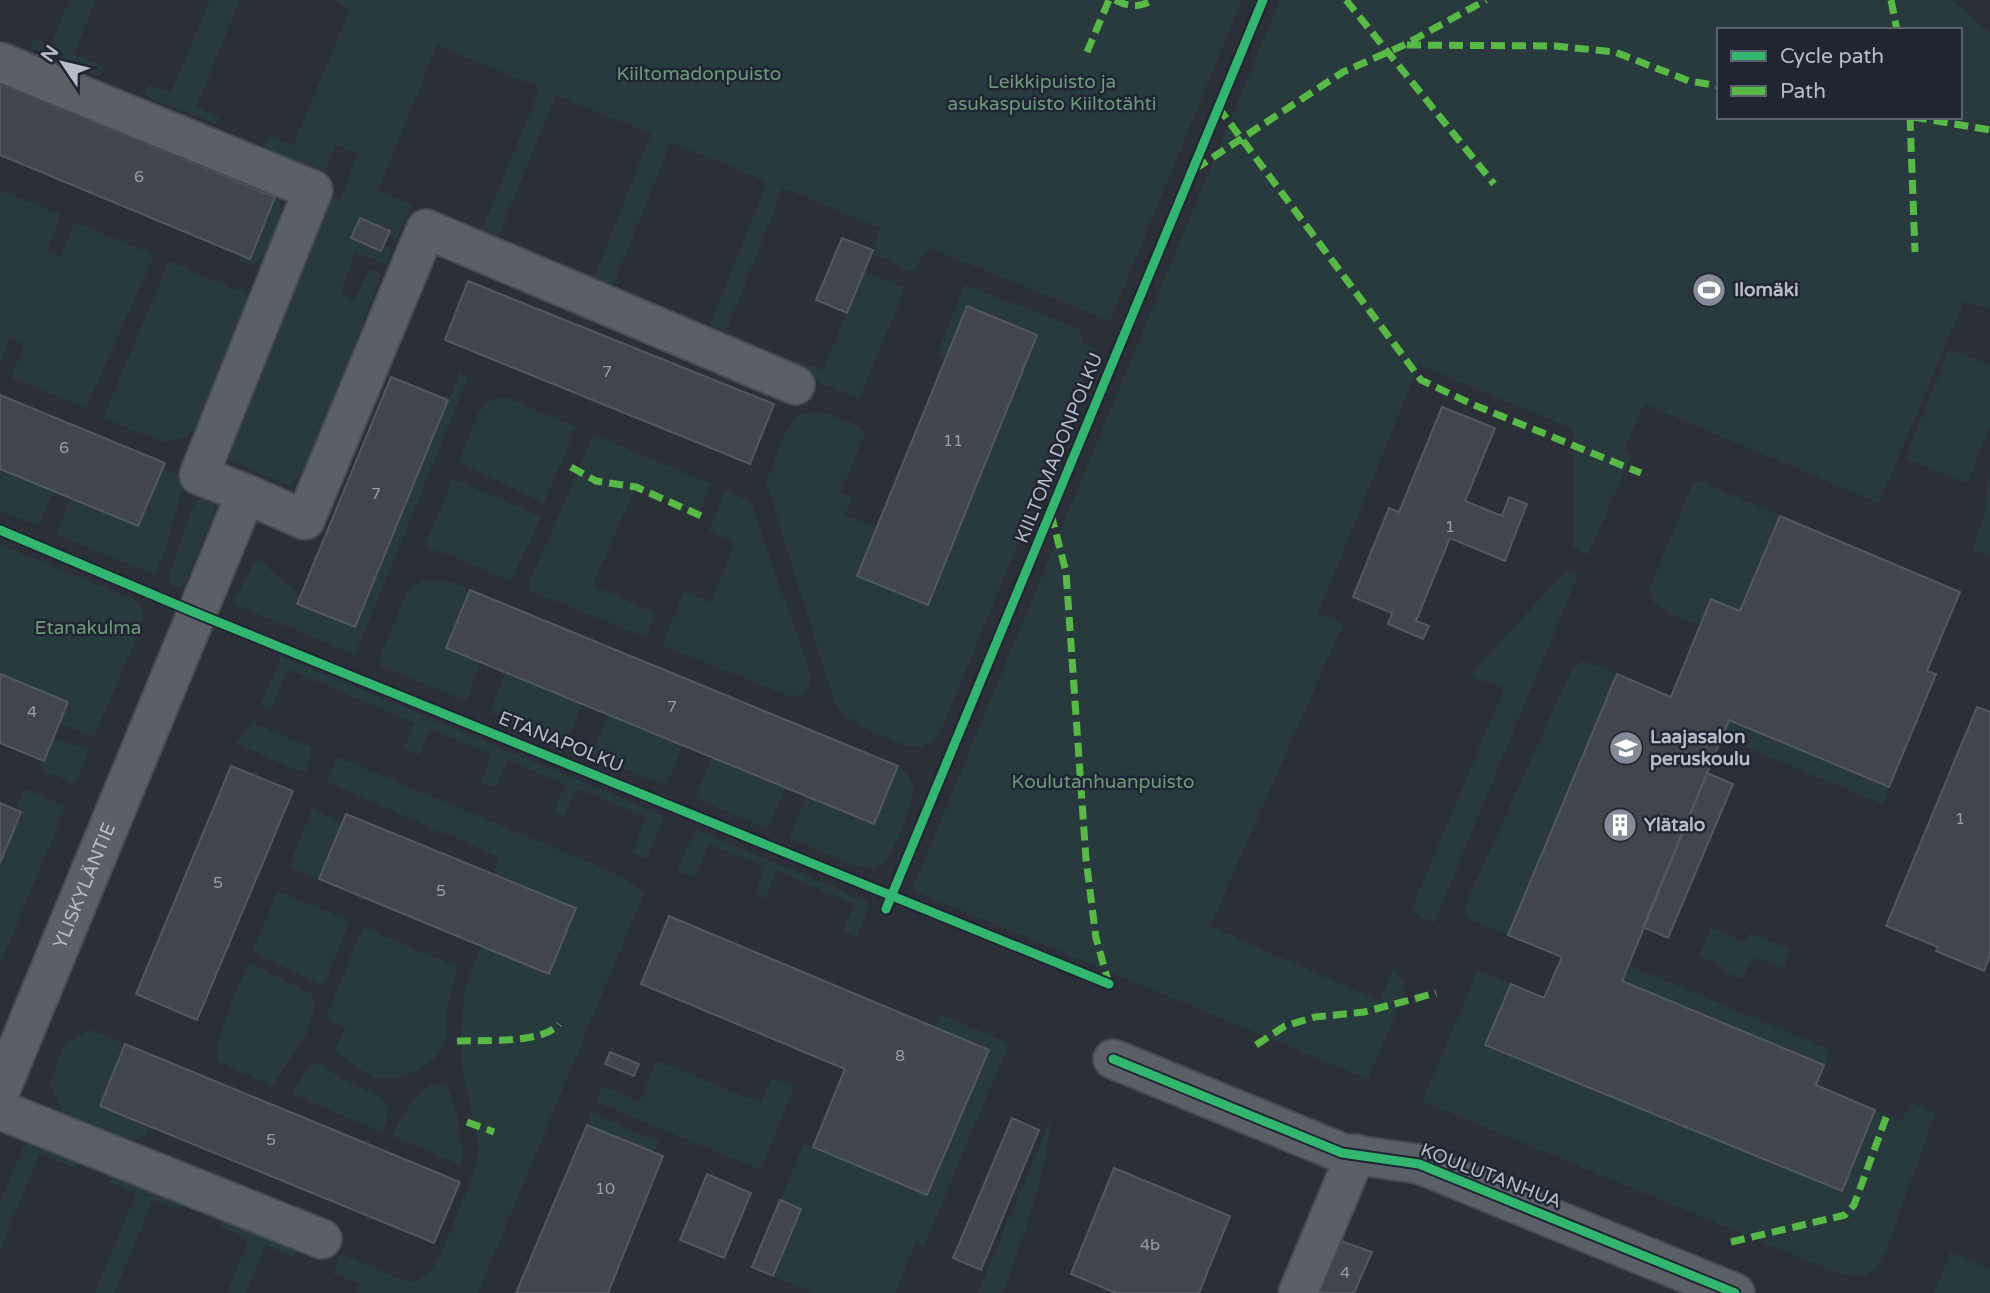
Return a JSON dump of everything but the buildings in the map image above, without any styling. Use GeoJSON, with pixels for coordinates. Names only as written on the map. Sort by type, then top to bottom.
{"type":"FeatureCollection","features":[{"type":"Feature","properties":{"kind":"street"},"geometry":{"type":"LineString","coordinates":[[0,62],[313,190],[199,475],[305,520],[426,229],[795,385]]}},
{"type":"Feature","properties":{"kind":"street","name":"YLISKYLÄNTIE"},"geometry":{"type":"LineString","coordinates":[[0,1091],[246,494]]}},
{"type":"Feature","properties":{"kind":"street","name":"KOULUTANHUA"},"geometry":{"type":"LineString","coordinates":[[1113,1059],[1342,1153],[1419,1164],[1735,1293]]}},
{"type":"Feature","properties":{"kind":"street"},"geometry":{"type":"LineString","coordinates":[[0,1110],[322,1239]]}},
{"type":"Feature","properties":{"kind":"street"},"geometry":{"type":"LineString","coordinates":[[1298,1293],[1356,1154]]}},
{"type":"Feature","properties":{"kind":"green space"},"geometry":{"type":"Polygon","coordinates":[[[69,0],[96,0],[74,54],[103,66],[100,77],[30,48],[35,39],[51,45],[69,0]]]}},
{"type":"Feature","properties":{"kind":"green space"},"geometry":{"type":"Polygon","coordinates":[[[210,0],[240,0],[196,107],[219,117],[216,124],[145,96],[149,85],[171,93],[210,0]]]}},
{"type":"Feature","properties":{"kind":"green space"},"geometry":{"type":"Polygon","coordinates":[[[331,0],[1242,0],[1110,321],[929,248],[912,271],[903,269],[889,259],[871,255],[881,228],[783,188],[726,332],[710,325],[767,182],[671,142],[613,286],[594,278],[651,134],[556,95],[497,239],[481,232],[540,88],[437,45],[378,191],[412,205],[397,239],[388,236],[390,231],[351,238],[381,251],[384,245],[392,248],[386,264],[355,252],[340,294],[354,301],[369,271],[376,270],[381,276],[316,447],[300,477],[289,485],[232,461],[227,453],[324,193],[341,199],[357,153],[336,145],[324,175],[263,151],[269,136],[293,146],[350,9],[331,0]]]}},
{"type":"Feature","properties":{"kind":"green space","name":"Koulutanhuanpuisto"},"geometry":{"type":"Polygon","coordinates":[[[1280,0],[1952,0],[1990,33],[1990,309],[1964,302],[1879,503],[1644,404],[1624,450],[1632,455],[1588,555],[1573,546],[1573,429],[1419,365],[1318,613],[1343,624],[1210,926],[1379,1001],[1393,970],[1404,981],[1405,991],[1368,1079],[912,890],[1280,0]]]}},
{"type":"Feature","properties":{"kind":"green space"},"geometry":{"type":"Polygon","coordinates":[[[0,190],[61,215],[47,251],[61,257],[75,222],[154,255],[86,408],[11,377],[24,345],[10,339],[0,362],[0,190]]]}},
{"type":"Feature","properties":{"kind":"green space"},"geometry":{"type":"Polygon","coordinates":[[[275,194],[281,202],[276,229],[264,254],[251,266],[238,259],[239,254],[250,258],[275,194]]]}},
{"type":"Feature","properties":{"kind":"green space"},"geometry":{"type":"Polygon","coordinates":[[[169,261],[250,296],[202,420],[185,438],[163,442],[103,418],[169,261]]]}},
{"type":"Feature","properties":{"kind":"green space"},"geometry":{"type":"Polygon","coordinates":[[[864,271],[905,288],[859,399],[790,370],[795,359],[823,370],[864,271]]]}},
{"type":"Feature","properties":{"kind":"green space"},"geometry":{"type":"Polygon","coordinates":[[[965,285],[1080,329],[1083,343],[1097,351],[938,738],[922,747],[906,746],[863,727],[842,714],[834,700],[766,482],[787,428],[800,414],[820,411],[866,431],[841,492],[852,497],[845,515],[877,528],[928,604],[1037,335],[967,306],[946,358],[937,354],[965,285]]]}},
{"type":"Feature","properties":{"kind":"green space"},"geometry":{"type":"Polygon","coordinates":[[[1949,349],[1990,365],[1990,426],[1967,483],[1905,458],[1949,349]]]}},
{"type":"Feature","properties":{"kind":"green space"},"geometry":{"type":"Polygon","coordinates":[[[460,372],[467,378],[461,395],[355,655],[233,603],[253,565],[259,560],[301,596],[355,627],[460,372]]]}},
{"type":"Feature","properties":{"kind":"green space"},"geometry":{"type":"Polygon","coordinates":[[[505,397],[576,427],[544,503],[459,462],[478,414],[487,402],[505,397]]]}},
{"type":"Feature","properties":{"kind":"green space"},"geometry":{"type":"Polygon","coordinates":[[[594,435],[711,484],[698,514],[636,487],[592,586],[656,613],[646,637],[531,591],[529,583],[594,435]]]}},
{"type":"Feature","properties":{"kind":"green space"},"geometry":{"type":"Polygon","coordinates":[[[1990,466],[1990,556],[1972,549],[1984,519],[1990,466]]]}},
{"type":"Feature","properties":{"kind":"green space"},"geometry":{"type":"Polygon","coordinates":[[[162,468],[185,478],[168,541],[155,575],[56,534],[71,498],[162,468]]]}},
{"type":"Feature","properties":{"kind":"green space"},"geometry":{"type":"Polygon","coordinates":[[[0,469],[53,491],[39,526],[0,511],[0,469]]]}},
{"type":"Feature","properties":{"kind":"green space"},"geometry":{"type":"Polygon","coordinates":[[[453,479],[541,517],[511,581],[425,545],[453,479]]]}},
{"type":"Feature","properties":{"kind":"green space"},"geometry":{"type":"Polygon","coordinates":[[[1700,481],[1780,516],[1740,611],[1711,600],[1700,625],[1660,608],[1651,595],[1650,587],[1693,483],[1700,481]]]}},
{"type":"Feature","properties":{"kind":"green space"},"geometry":{"type":"Polygon","coordinates":[[[726,490],[751,502],[810,673],[810,684],[803,693],[791,697],[662,645],[684,592],[711,602],[735,542],[709,530],[726,490]]]}},
{"type":"Feature","properties":{"kind":"green space"},"geometry":{"type":"Polygon","coordinates":[[[199,499],[206,499],[213,504],[214,514],[183,587],[176,587],[169,583],[169,576],[193,507],[199,499]]]}},
{"type":"Feature","properties":{"kind":"green space","name":"Etanakulma"},"geometry":{"type":"Polygon","coordinates":[[[0,545],[133,599],[143,608],[139,633],[94,737],[60,723],[68,702],[0,674],[0,545]]]}},
{"type":"Feature","properties":{"kind":"green space"},"geometry":{"type":"Polygon","coordinates":[[[1569,572],[1578,575],[1434,923],[1411,911],[1504,689],[1470,675],[1563,574],[1569,572]]]}},
{"type":"Feature","properties":{"kind":"green space"},"geometry":{"type":"Polygon","coordinates":[[[424,580],[449,581],[470,590],[446,648],[481,663],[466,701],[381,666],[379,658],[409,589],[424,580]]]}},
{"type":"Feature","properties":{"kind":"green space"},"geometry":{"type":"Polygon","coordinates":[[[281,656],[664,816],[647,859],[632,853],[646,817],[576,788],[565,816],[554,812],[565,784],[507,760],[496,788],[481,782],[492,754],[430,729],[419,755],[404,748],[415,723],[288,669],[271,709],[261,704],[281,656]]]}},
{"type":"Feature","properties":{"kind":"green space"},"geometry":{"type":"Polygon","coordinates":[[[1584,661],[1617,674],[1508,935],[1469,919],[1465,911],[1468,899],[1573,667],[1584,661]]]}},
{"type":"Feature","properties":{"kind":"green space"},"geometry":{"type":"Polygon","coordinates":[[[506,673],[582,704],[566,744],[490,712],[506,673]]]}},
{"type":"Feature","properties":{"kind":"green space"},"geometry":{"type":"Polygon","coordinates":[[[608,715],[683,746],[666,786],[592,755],[608,715]]]}},
{"type":"Feature","properties":{"kind":"green space"},"geometry":{"type":"Polygon","coordinates":[[[1729,720],[1889,787],[1882,804],[1722,737],[1729,720]]]}},
{"type":"Feature","properties":{"kind":"green space"},"geometry":{"type":"Polygon","coordinates":[[[252,723],[311,747],[307,772],[296,770],[236,743],[252,723]]]}},
{"type":"Feature","properties":{"kind":"green space"},"geometry":{"type":"Polygon","coordinates":[[[54,737],[89,751],[75,784],[40,769],[54,737]]]}},
{"type":"Feature","properties":{"kind":"green space"},"geometry":{"type":"Polygon","coordinates":[[[337,757],[624,877],[644,893],[478,1293],[356,1293],[359,1284],[333,1274],[341,1254],[397,1278],[416,1282],[431,1270],[440,1256],[475,1171],[479,1148],[461,1062],[465,989],[481,946],[549,974],[576,909],[494,875],[499,857],[327,782],[337,757]]]}},
{"type":"Feature","properties":{"kind":"green space"},"geometry":{"type":"Polygon","coordinates":[[[712,758],[785,788],[768,829],[695,798],[712,758]]]}},
{"type":"Feature","properties":{"kind":"green space"},"geometry":{"type":"Polygon","coordinates":[[[898,766],[911,782],[913,796],[904,825],[887,861],[872,868],[856,866],[789,838],[806,797],[873,824],[898,766]]]}},
{"type":"Feature","properties":{"kind":"green space"},"geometry":{"type":"Polygon","coordinates":[[[25,789],[66,806],[0,964],[0,863],[21,813],[16,810],[25,789]]]}},
{"type":"Feature","properties":{"kind":"green space"},"geometry":{"type":"Polygon","coordinates":[[[312,809],[342,823],[319,879],[289,867],[312,809]]]}},
{"type":"Feature","properties":{"kind":"green space"},"geometry":{"type":"Polygon","coordinates":[[[695,829],[870,903],[857,937],[843,931],[854,904],[776,871],[765,899],[754,895],[765,867],[709,844],[695,878],[677,871],[695,829]]]}},
{"type":"Feature","properties":{"kind":"green space"},"geometry":{"type":"Polygon","coordinates":[[[278,891],[350,921],[326,980],[321,984],[252,952],[278,891]]]}},
{"type":"Feature","properties":{"kind":"green space"},"geometry":{"type":"Polygon","coordinates":[[[363,927],[457,967],[448,1003],[446,1040],[441,1051],[415,1071],[394,1078],[372,1077],[334,1051],[346,1028],[326,1018],[363,927]]]}},
{"type":"Feature","properties":{"kind":"green space"},"geometry":{"type":"Polygon","coordinates":[[[1711,928],[1746,942],[1750,933],[1791,950],[1784,968],[1753,956],[1742,979],[1721,970],[1722,966],[1699,956],[1711,928]]]}},
{"type":"Feature","properties":{"kind":"green space"},"geometry":{"type":"Polygon","coordinates":[[[249,962],[311,993],[316,1004],[307,1032],[273,1086],[218,1061],[224,1023],[249,962]]]}},
{"type":"Feature","properties":{"kind":"green space"},"geometry":{"type":"Polygon","coordinates":[[[1628,965],[1830,1050],[1824,1065],[1622,981],[1628,965]]]}},
{"type":"Feature","properties":{"kind":"green space"},"geometry":{"type":"Polygon","coordinates":[[[1478,970],[1511,984],[1486,1045],[1841,1191],[1875,1110],[1902,1121],[1910,1102],[1935,1114],[1886,1251],[1876,1267],[1863,1277],[1843,1275],[1422,1101],[1478,970]]]}},
{"type":"Feature","properties":{"kind":"green space"},"geometry":{"type":"Polygon","coordinates":[[[941,1015],[1009,1043],[924,1246],[916,1242],[895,1293],[814,1293],[773,1276],[801,1210],[780,1200],[804,1144],[927,1195],[988,1050],[936,1028],[941,1015]]]}},
{"type":"Feature","properties":{"kind":"green space"},"geometry":{"type":"Polygon","coordinates":[[[91,1030],[125,1044],[150,1126],[145,1135],[132,1141],[63,1115],[50,1083],[65,1044],[91,1030]]]}},
{"type":"Feature","properties":{"kind":"green space"},"geometry":{"type":"Polygon","coordinates":[[[657,1061],[761,1103],[772,1078],[794,1087],[761,1170],[596,1102],[602,1086],[640,1101],[657,1061]]]}},
{"type":"Feature","properties":{"kind":"green space"},"geometry":{"type":"Polygon","coordinates":[[[317,1063],[340,1078],[378,1096],[388,1105],[387,1120],[382,1132],[292,1094],[307,1069],[317,1063]]]}},
{"type":"Feature","properties":{"kind":"green space"},"geometry":{"type":"Polygon","coordinates":[[[433,1084],[446,1085],[454,1104],[460,1134],[461,1165],[392,1136],[409,1107],[433,1084]]]}},
{"type":"Feature","properties":{"kind":"green space"},"geometry":{"type":"Polygon","coordinates":[[[591,1113],[659,1142],[654,1152],[587,1125],[591,1113]]]}},
{"type":"Feature","properties":{"kind":"green space"},"geometry":{"type":"Polygon","coordinates":[[[1051,1118],[1039,1185],[1003,1293],[978,1293],[1051,1118]]]}},
{"type":"Feature","properties":{"kind":"green space"},"geometry":{"type":"Polygon","coordinates":[[[30,1130],[81,1151],[75,1168],[40,1154],[0,1249],[0,1203],[30,1130]]]}},
{"type":"Feature","properties":{"kind":"green space"},"geometry":{"type":"Polygon","coordinates":[[[117,1165],[187,1194],[180,1210],[153,1200],[114,1293],[95,1293],[136,1193],[110,1182],[117,1165]]]}},
{"type":"Feature","properties":{"kind":"green space"},"geometry":{"type":"Polygon","coordinates":[[[226,1210],[301,1241],[294,1257],[266,1245],[246,1293],[227,1293],[249,1239],[220,1227],[226,1210]]]}},
{"type":"Feature","properties":{"kind":"green space"},"geometry":{"type":"Polygon","coordinates":[[[1951,1252],[1990,1269],[1990,1293],[1934,1293],[1951,1252]]]}},
{"type":"Feature","properties":{"kind":"marked path"},"geometry":{"type":"LineString","coordinates":[[1087,52],[1109,0]]}},
{"type":"Feature","properties":{"kind":"marked path"},"geometry":{"type":"LineString","coordinates":[[1115,0],[1134,6],[1153,0]]}},
{"type":"Feature","properties":{"kind":"marked path"},"geometry":{"type":"LineString","coordinates":[[1346,0],[1494,184]]}},
{"type":"Feature","properties":{"kind":"marked path"},"geometry":{"type":"LineString","coordinates":[[1195,169],[1343,72],[1404,45],[1486,0]]}},
{"type":"Feature","properties":{"kind":"marked path"},"geometry":{"type":"LineString","coordinates":[[1891,0],[1897,28]]}},
{"type":"Feature","properties":{"kind":"marked path"},"geometry":{"type":"LineString","coordinates":[[1407,45],[1555,46],[1615,52],[1689,81],[1717,86]]}},
{"type":"Feature","properties":{"kind":"marked path"},"geometry":{"type":"LineString","coordinates":[[1218,107],[1421,380],[1474,405],[1641,473]]}},
{"type":"Feature","properties":{"kind":"marked path"},"geometry":{"type":"LineString","coordinates":[[1910,119],[1915,252]]}},
{"type":"Feature","properties":{"kind":"marked path"},"geometry":{"type":"LineString","coordinates":[[1925,119],[1990,130]]}},
{"type":"Feature","properties":{"kind":"marked path"},"geometry":{"type":"LineString","coordinates":[[571,467],[596,481],[636,487],[706,518]]}},
{"type":"Feature","properties":{"kind":"marked path"},"geometry":{"type":"LineString","coordinates":[[1051,514],[1066,572],[1086,859],[1096,938],[1109,984]]}},
{"type":"Feature","properties":{"kind":"marked path"},"geometry":{"type":"LineString","coordinates":[[1256,1045],[1285,1026],[1315,1017],[1364,1012],[1436,993]]}},
{"type":"Feature","properties":{"kind":"marked path"},"geometry":{"type":"LineString","coordinates":[[457,1041],[526,1038],[540,1035],[559,1024]]}},
{"type":"Feature","properties":{"kind":"marked path"},"geometry":{"type":"LineString","coordinates":[[1731,1242],[1845,1215],[1854,1205],[1887,1115]]}},
{"type":"Feature","properties":{"kind":"marked path"},"geometry":{"type":"LineString","coordinates":[[467,1122],[494,1132]]}},
{"type":"Feature","properties":{"kind":"cycle path","name":"KIILTOMADONPOLKU"},"geometry":{"type":"LineString","coordinates":[[886,909],[1263,0]]}},
{"type":"Feature","properties":{"kind":"cycle path","name":"ETANAPOLKU"},"geometry":{"type":"LineString","coordinates":[[0,530],[196,613],[1109,984]]}},
{"type":"Feature","properties":{"kind":"cycle path"},"geometry":{"type":"LineString","coordinates":[[1113,1059],[1342,1153],[1419,1164],[1735,1293]]}},
{"type":"Feature","properties":{"kind":"place","name":"Ilomäki"},"geometry":{"type":"Point","coordinates":[1709,290]}},
{"type":"Feature","properties":{"kind":"place","name":"Laajasalon peruskoulu"},"geometry":{"type":"Point","coordinates":[1626,748]}},
{"type":"Feature","properties":{"kind":"place","name":"Ylätalo"},"geometry":{"type":"Point","coordinates":[1620,825]}},
{"type":"Feature","properties":{"kind":"park label","name":"Kiiltomadonpuisto"},"geometry":{"type":"Point","coordinates":[699,74]}},
{"type":"Feature","properties":{"kind":"park label","name":"Leikkipuisto ja asukaspuisto Kiiltotähti"},"geometry":{"type":"Point","coordinates":[1052,93]}}]}
